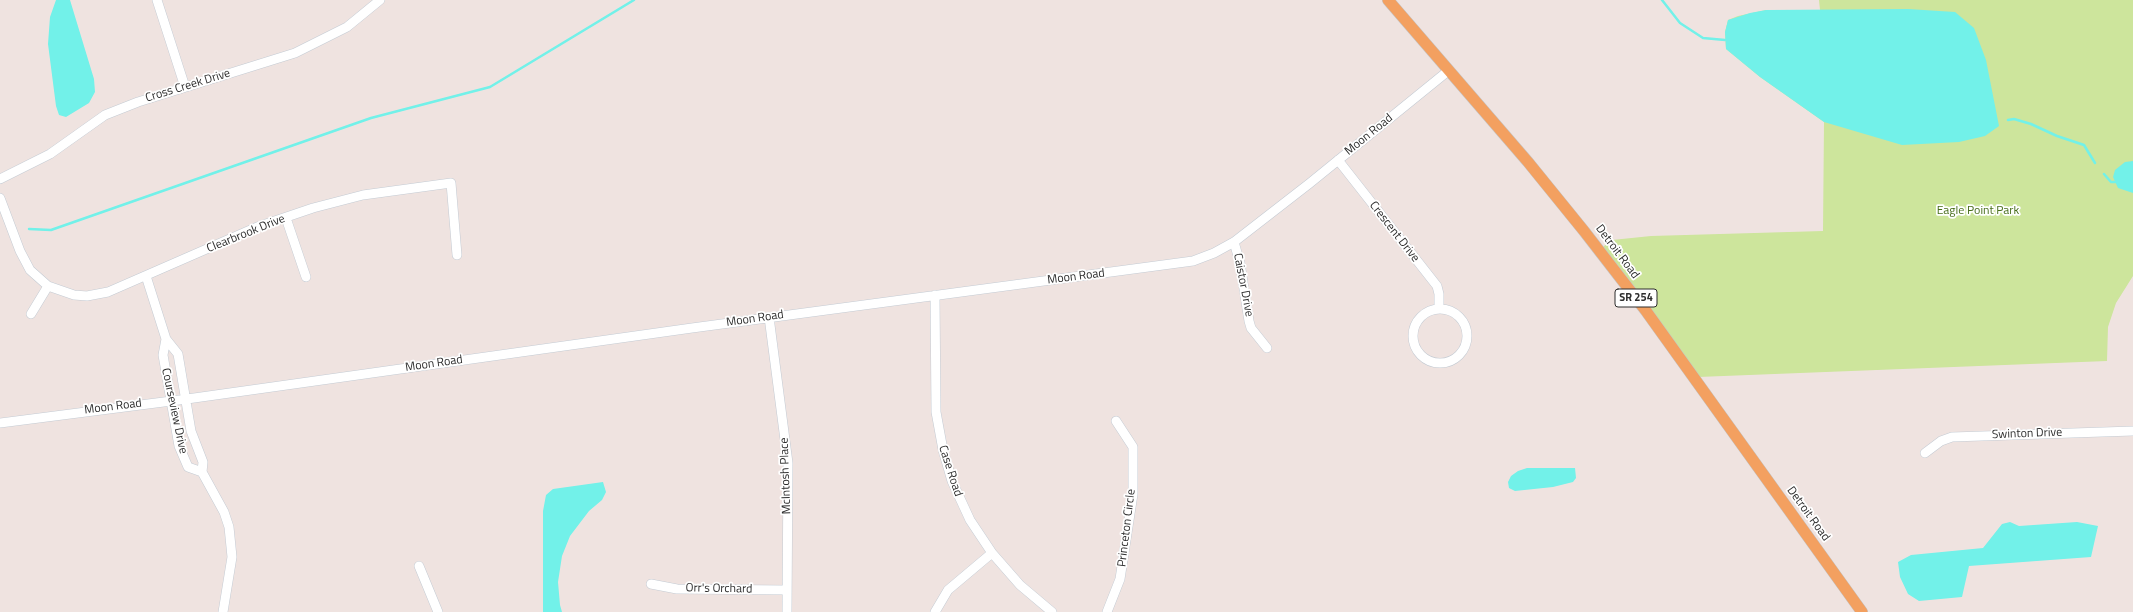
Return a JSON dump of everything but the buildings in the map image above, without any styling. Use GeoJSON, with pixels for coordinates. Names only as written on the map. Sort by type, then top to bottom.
{"type":"FeatureCollection","features":[{"type":"Feature","properties":{"kind":"main road","name":"Detroit Road"},"geometry":{"type":"LineString","coordinates":[[1388,0],[1528,162],[1598,249],[1646,311],[1862,612]]}},
{"type":"Feature","properties":{"kind":"street"},"geometry":{"type":"LineString","coordinates":[[157,0],[185,87]]}},
{"type":"Feature","properties":{"kind":"street","name":"Cross Creek Drive"},"geometry":{"type":"LineString","coordinates":[[0,179],[50,154],[105,115],[185,87],[295,53],[347,27],[380,0]]}},
{"type":"Feature","properties":{"kind":"street","name":"Moon Road"},"geometry":{"type":"LineString","coordinates":[[0,423],[170,401],[769,317],[1193,261],[1214,253],[1234,242],[1448,71]]}},
{"type":"Feature","properties":{"kind":"street","name":"Crescent Drive"},"geometry":{"type":"LineString","coordinates":[[1338,160],[1437,286],[1439,294],[1439,308]]}},
{"type":"Feature","properties":{"kind":"street","name":"Clearbrook Drive"},"geometry":{"type":"LineString","coordinates":[[48,286],[74,295],[94,295],[108,292],[257,228],[313,208],[363,195],[451,183],[457,255]]}},
{"type":"Feature","properties":{"kind":"street"},"geometry":{"type":"LineString","coordinates":[[0,198],[26,264],[38,278],[48,286],[31,314]]}},
{"type":"Feature","properties":{"kind":"street"},"geometry":{"type":"LineString","coordinates":[[286,218],[306,277]]}},
{"type":"Feature","properties":{"kind":"street","name":"Caistor Drive"},"geometry":{"type":"LineString","coordinates":[[1234,242],[1240,263],[1251,328],[1267,348]]}},
{"type":"Feature","properties":{"kind":"street","name":"Courseview Drive"},"geometry":{"type":"LineString","coordinates":[[146,276],[166,339],[178,354],[187,398],[191,432],[203,462],[202,472],[224,512],[231,535],[231,564],[223,612]]}},
{"type":"Feature","properties":{"kind":"street","name":"Case Road"},"geometry":{"type":"LineString","coordinates":[[935,295],[935,397],[943,450],[964,508],[978,534],[992,553],[1020,584],[1052,612]]}},
{"type":"Feature","properties":{"kind":"street"},"geometry":{"type":"LineString","coordinates":[[1439,308],[1455,313],[1462,319],[1467,336],[1462,352],[1456,358],[1439,363],[1430,361],[1422,356],[1414,340],[1414,331],[1422,315],[1430,310],[1439,308]]}},
{"type":"Feature","properties":{"kind":"street","name":"McIntosh Place"},"geometry":{"type":"LineString","coordinates":[[769,317],[788,462],[787,612]]}},
{"type":"Feature","properties":{"kind":"street","name":"Courseview Drive"},"geometry":{"type":"LineString","coordinates":[[166,339],[163,355],[179,446],[188,467],[202,472]]}},
{"type":"Feature","properties":{"kind":"street","name":"Princeton Circle"},"geometry":{"type":"LineString","coordinates":[[1107,612],[1120,579],[1133,494],[1133,447],[1116,421]]}},
{"type":"Feature","properties":{"kind":"street","name":"Swinton Drive"},"geometry":{"type":"LineString","coordinates":[[1925,453],[1941,441],[1952,437],[2133,431]]}},
{"type":"Feature","properties":{"kind":"street"},"geometry":{"type":"LineString","coordinates":[[935,612],[948,590],[992,553]]}},
{"type":"Feature","properties":{"kind":"street"},"geometry":{"type":"LineString","coordinates":[[419,566],[438,612]]}},
{"type":"Feature","properties":{"kind":"street","name":"Orr's Orchard"},"geometry":{"type":"LineString","coordinates":[[651,584],[677,589],[787,590]]}},
{"type":"Feature","properties":{"kind":"green space","name":"Eagle Point Park"},"geometry":{"type":"Polygon","coordinates":[[[1819,0],[2133,0],[2133,276],[2116,303],[2108,327],[2107,361],[1698,377],[1604,249],[1604,246],[1612,240],[1651,236],[1823,231],[1824,122],[1760,77],[1726,49],[1725,32],[1728,20],[1738,16],[1766,10],[1820,10],[1819,0]]]}},
{"type":"Feature","properties":{"kind":"water"},"geometry":{"type":"Polygon","coordinates":[[[56,0],[70,0],[94,79],[95,92],[89,103],[66,117],[59,115],[56,106],[48,44],[50,17],[56,0]]]}},
{"type":"Feature","properties":{"kind":"water"},"geometry":{"type":"Polygon","coordinates":[[[1908,9],[1955,12],[1974,28],[1986,60],[1999,126],[1985,136],[1959,142],[1902,145],[1824,122],[1760,77],[1726,49],[1725,32],[1728,20],[1750,13],[1766,10],[1908,9]]]}},
{"type":"Feature","properties":{"kind":"water"},"geometry":{"type":"Polygon","coordinates":[[[2133,161],[2133,193],[2118,188],[2113,177],[2115,170],[2125,162],[2133,161]]]}},
{"type":"Feature","properties":{"kind":"water"},"geometry":{"type":"Polygon","coordinates":[[[1527,468],[1575,468],[1576,478],[1573,482],[1553,487],[1515,491],[1509,488],[1508,482],[1511,476],[1518,471],[1527,468]]]}},
{"type":"Feature","properties":{"kind":"water"},"geometry":{"type":"Polygon","coordinates":[[[603,482],[606,492],[602,500],[589,511],[570,536],[562,556],[558,582],[562,612],[543,612],[543,511],[546,495],[553,489],[603,482]]]}},
{"type":"Feature","properties":{"kind":"water"},"geometry":{"type":"Polygon","coordinates":[[[2010,522],[2019,526],[2077,522],[2098,526],[2091,557],[1969,566],[1962,597],[1919,601],[1908,594],[1900,577],[1898,562],[1911,555],[1983,548],[2002,524],[2010,522]]]}},
{"type":"Feature","properties":{"kind":"waterway"},"geometry":{"type":"LineString","coordinates":[[29,229],[51,230],[371,118],[490,87],[634,0]]}},
{"type":"Feature","properties":{"kind":"waterway"},"geometry":{"type":"LineString","coordinates":[[1662,0],[1680,23],[1703,38],[1725,40]]}},
{"type":"Feature","properties":{"kind":"waterway"},"geometry":{"type":"LineString","coordinates":[[2008,120],[2014,119],[2031,124],[2057,136],[2084,145],[2095,163]]}},
{"type":"Feature","properties":{"kind":"waterway"},"geometry":{"type":"LineString","coordinates":[[2104,174],[2111,182],[2115,182]]}}]}
